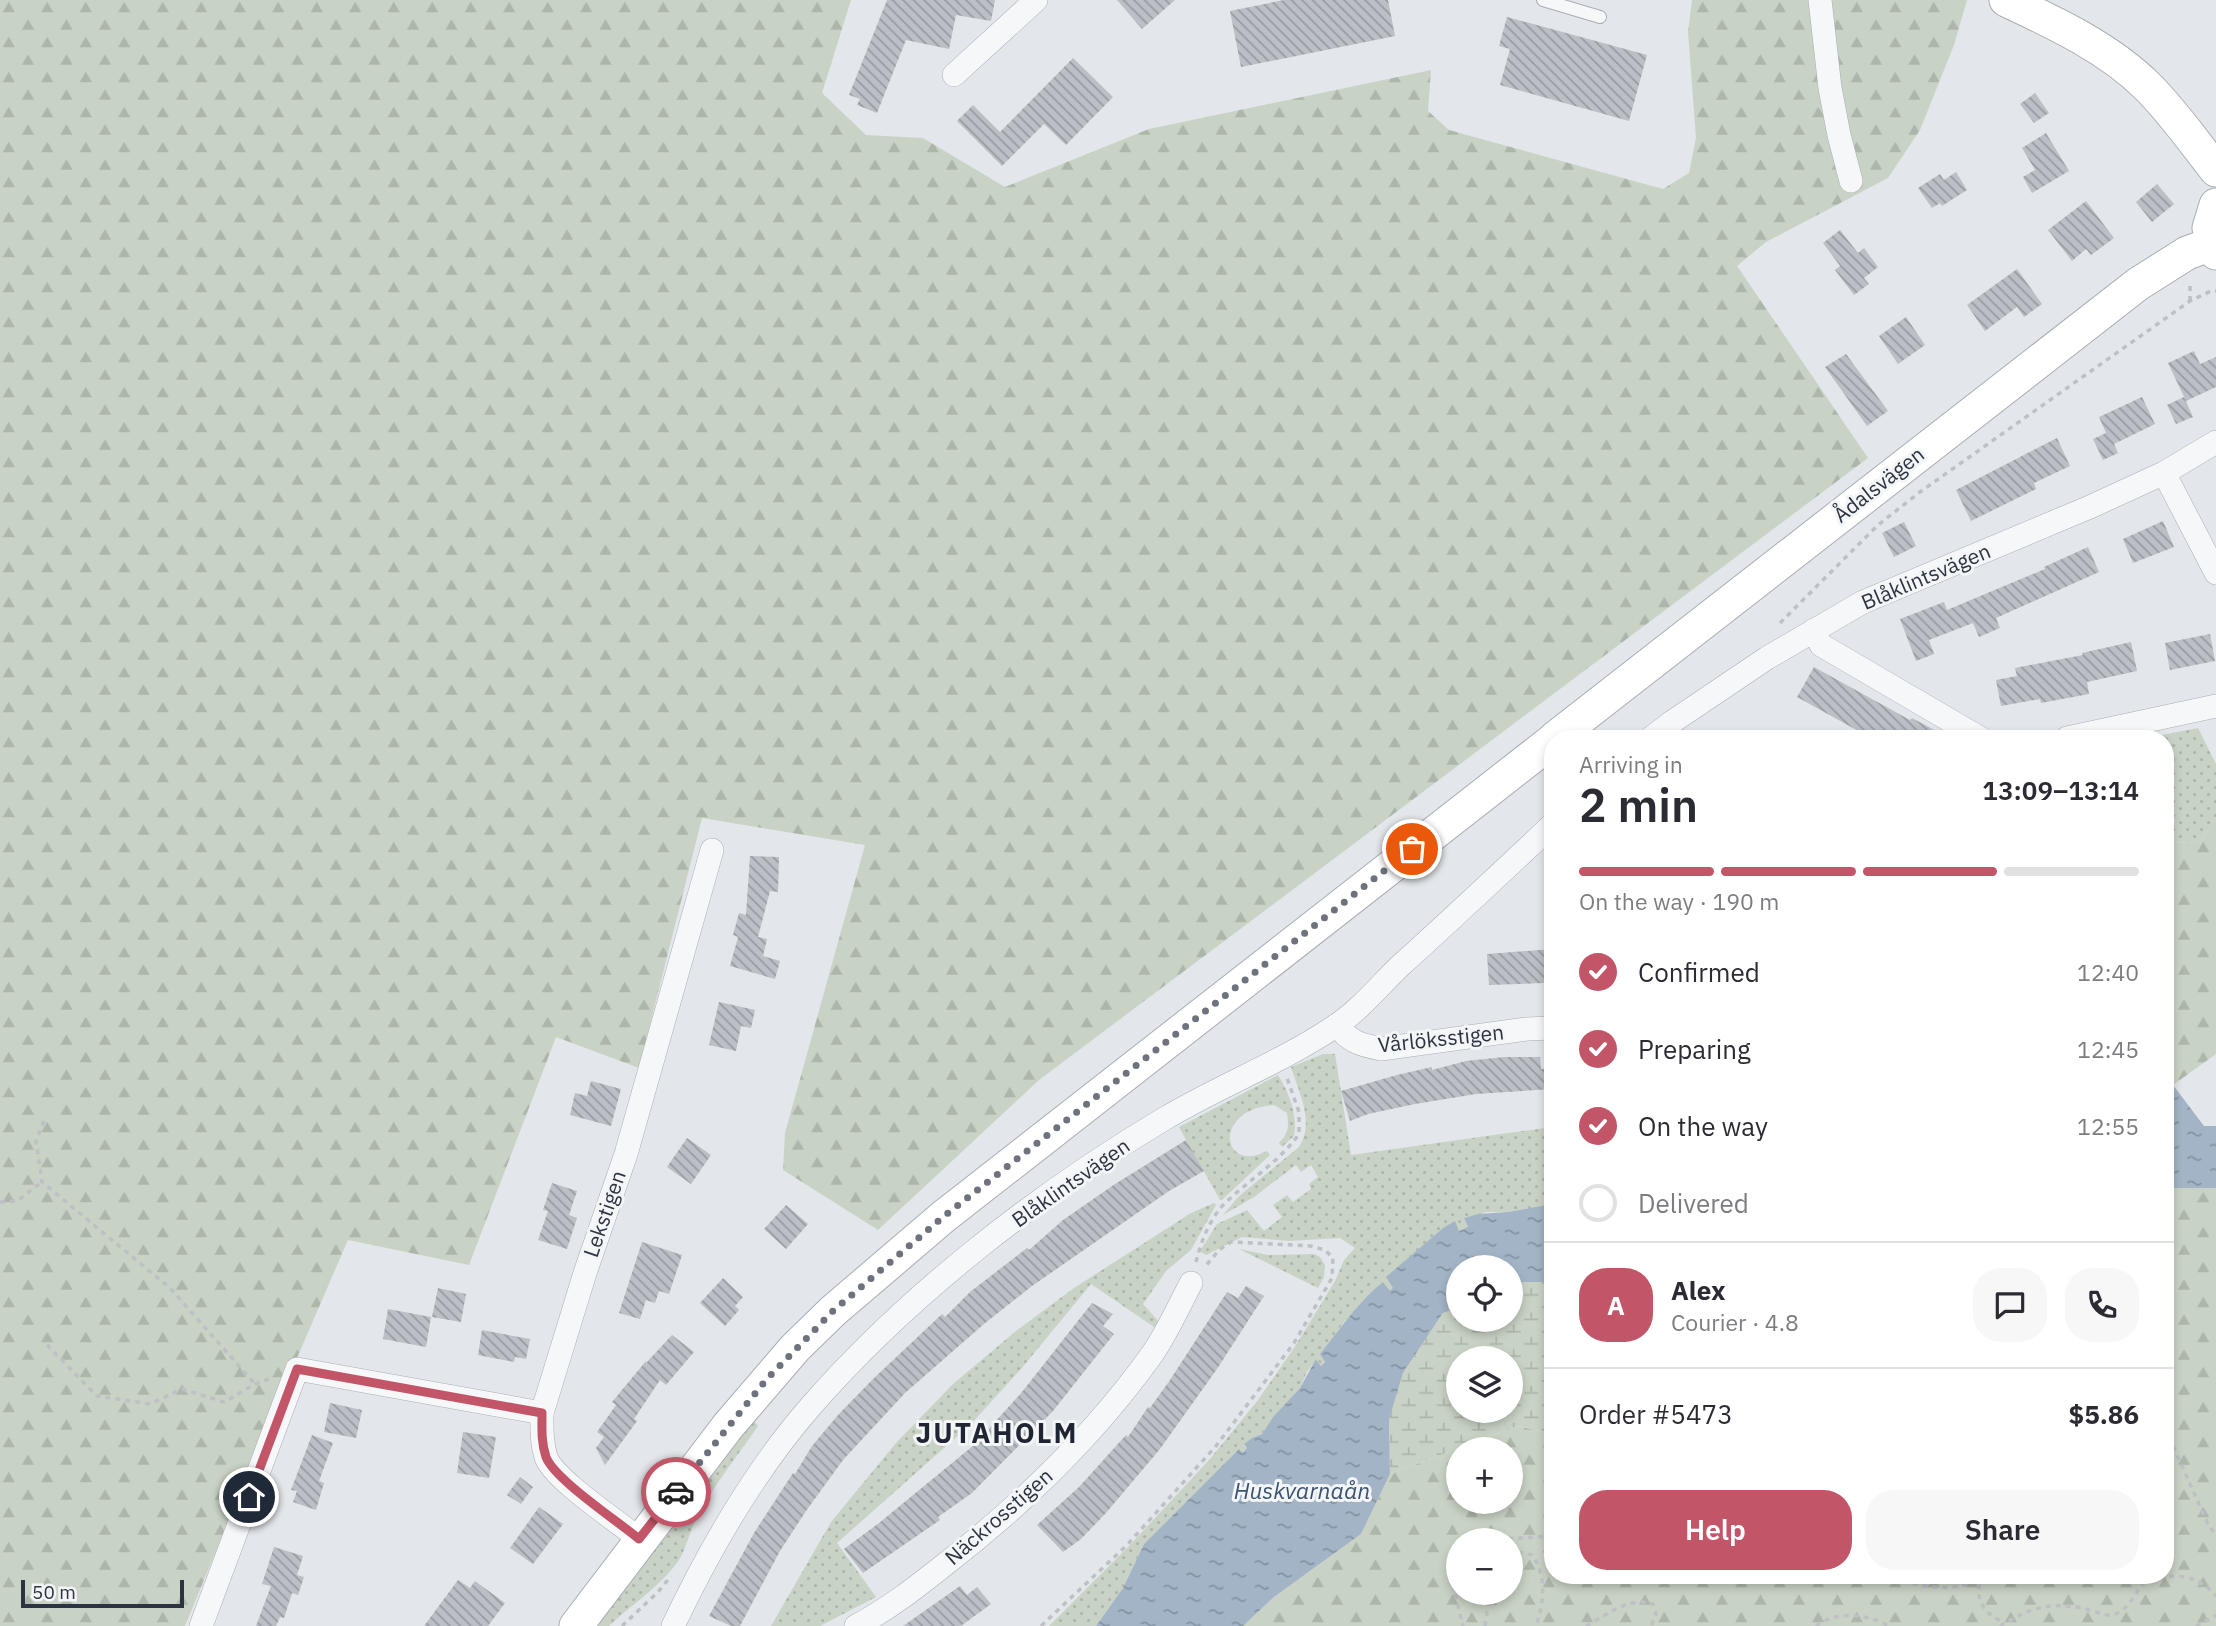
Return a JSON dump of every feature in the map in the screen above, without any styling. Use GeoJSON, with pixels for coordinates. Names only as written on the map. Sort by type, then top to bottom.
{"type":"FeatureCollection","features":[{"type":"Feature","properties":{"kind":"main road"},"geometry":{"type":"LineString","coordinates":[[2007,0],[2091,44],[2121,63],[2174,115],[2216,170]]}},
{"type":"Feature","properties":{"kind":"main road"},"geometry":{"type":"LineString","coordinates":[[2205,250],[2216,205]]}},
{"type":"Feature","properties":{"kind":"main road","name":"Ådalsvägen"},"geometry":{"type":"LineString","coordinates":[[1567,730],[2137,284],[2205,250]]}},
{"type":"Feature","properties":{"kind":"main road","name":"Ådalsvägen"},"geometry":{"type":"LineString","coordinates":[[576,1626],[639,1539],[766,1380],[833,1311],[943,1217],[1544,748]]}},
{"type":"Feature","properties":{"kind":"street"},"geometry":{"type":"LineString","coordinates":[[954,75],[1036,0]]}},
{"type":"Feature","properties":{"kind":"street"},"geometry":{"type":"LineString","coordinates":[[1820,0],[1830,88],[1851,181]]}},
{"type":"Feature","properties":{"kind":"street","name":"Blåklintsvägen"},"geometry":{"type":"LineString","coordinates":[[1662,730],[1722,687],[1863,602],[2009,543],[2164,473],[2216,442]]}},
{"type":"Feature","properties":{"kind":"street"},"geometry":{"type":"LineString","coordinates":[[2164,473],[2216,573]]}},
{"type":"Feature","properties":{"kind":"street"},"geometry":{"type":"LineString","coordinates":[[1814,630],[1821,645],[1966,730]]}},
{"type":"Feature","properties":{"kind":"street"},"geometry":{"type":"LineString","coordinates":[[2104,730],[2216,706]]}},
{"type":"Feature","properties":{"kind":"street","name":"Blåklintsvägen"},"geometry":{"type":"LineString","coordinates":[[673,1626],[703,1565],[772,1456],[810,1407],[866,1346],[923,1295],[1029,1210],[1165,1118],[1278,1061],[1337,1026],[1544,832]]}},
{"type":"Feature","properties":{"kind":"street","name":"Lekstigen"},"geometry":{"type":"LineString","coordinates":[[639,1539],[561,1477],[547,1460],[541,1437],[542,1413],[585,1273],[626,1154],[712,850]]}},
{"type":"Feature","properties":{"kind":"street","name":"Vårlöksstigen"},"geometry":{"type":"LineString","coordinates":[[1337,1026],[1353,1041],[1381,1049],[1544,1028]]}},
{"type":"Feature","properties":{"kind":"street","name":"Näckrosstigen"},"geometry":{"type":"LineString","coordinates":[[856,1626],[916,1586],[975,1541],[1069,1455],[1153,1353],[1191,1283]]}},
{"type":"Feature","properties":{"kind":"street"},"geometry":{"type":"LineString","coordinates":[[201,1626],[297,1369],[542,1413]]}},
{"type":"Feature","properties":{"kind":"lane"},"geometry":{"type":"LineString","coordinates":[[1544,0],[1600,17]]}},
{"type":"Feature","properties":{"kind":"path"},"geometry":{"type":"LineString","coordinates":[[2190,301],[2205,250]]}},
{"type":"Feature","properties":{"kind":"path"},"geometry":{"type":"LineString","coordinates":[[1774,628],[1878,525],[2190,301],[2216,291]]}},
{"type":"Feature","properties":{"kind":"path"},"geometry":{"type":"LineString","coordinates":[[1191,1283],[1201,1239],[1222,1206],[1271,1165],[1299,1134],[1296,1102],[1278,1061]]}},
{"type":"Feature","properties":{"kind":"path"},"geometry":{"type":"LineString","coordinates":[[44,1121],[36,1142],[43,1182],[170,1288],[255,1384]]}},
{"type":"Feature","properties":{"kind":"path"},"geometry":{"type":"LineString","coordinates":[[0,1202],[17,1201],[43,1182]]}},
{"type":"Feature","properties":{"kind":"path"},"geometry":{"type":"LineString","coordinates":[[1041,1626],[1126,1545],[1216,1446],[1294,1343],[1332,1278],[1333,1258],[1325,1250],[1311,1246],[1231,1242],[1219,1250],[1191,1283]]}},
{"type":"Feature","properties":{"kind":"path"},"geometry":{"type":"LineString","coordinates":[[47,1345],[97,1396],[150,1404],[182,1390],[224,1402],[255,1384],[297,1369]]}},
{"type":"Feature","properties":{"kind":"path"},"geometry":{"type":"LineString","coordinates":[[2174,1448],[2216,1536]]}},
{"type":"Feature","properties":{"kind":"path"},"geometry":{"type":"LineString","coordinates":[[1523,1538],[1544,1536]]}},
{"type":"Feature","properties":{"kind":"path"},"geometry":{"type":"LineString","coordinates":[[1523,1553],[1532,1555],[1540,1566],[1543,1585],[1541,1610],[1536,1626]]}},
{"type":"Feature","properties":{"kind":"path"},"geometry":{"type":"LineString","coordinates":[[2174,1575],[2189,1577],[2207,1586],[2216,1596]]}},
{"type":"Feature","properties":{"kind":"path"},"geometry":{"type":"LineString","coordinates":[[1912,1584],[1945,1587],[1970,1584]]}},
{"type":"Feature","properties":{"kind":"path"},"geometry":{"type":"LineString","coordinates":[[1979,1584],[1982,1608],[2003,1625],[2041,1606],[2061,1604],[2110,1615],[2125,1608],[2145,1584]]}},
{"type":"Feature","properties":{"kind":"path"},"geometry":{"type":"LineString","coordinates":[[1586,1626],[1629,1602],[1645,1601],[1653,1604],[1656,1614],[1651,1626]]}},
{"type":"Feature","properties":{"kind":"path"},"geometry":{"type":"LineString","coordinates":[[1458,1605],[1463,1626]]}},
{"type":"Feature","properties":{"kind":"path"},"geometry":{"type":"LineString","coordinates":[[1485,1626],[1488,1605]]}},
{"type":"Feature","properties":{"kind":"path"},"geometry":{"type":"LineString","coordinates":[[1816,1626],[1826,1618],[1855,1615],[1889,1626]]}},
{"type":"Feature","properties":{"kind":"path"},"geometry":{"type":"LineString","coordinates":[[2196,1626],[2216,1615]]}},
{"type":"Feature","properties":{"kind":"green space"},"geometry":{"type":"Polygon","coordinates":[[[0,0],[851,0],[822,93],[866,135],[923,138],[1005,187],[1149,129],[1431,70],[1428,111],[1449,130],[1663,189],[1689,173],[1696,138],[1688,32],[1692,0],[1967,0],[1954,45],[1920,130],[1888,178],[1766,242],[1737,266],[1868,458],[1039,1080],[878,1230],[783,1170],[785,1133],[865,845],[702,818],[639,1068],[556,1037],[469,1265],[348,1240],[185,1626],[0,1626],[0,0]]]}},
{"type":"Feature","properties":{"kind":"green space"},"geometry":{"type":"Polygon","coordinates":[[[2198,728],[2216,764],[2216,817],[2200,843],[2174,842],[2174,733],[2198,728]]]}},
{"type":"Feature","properties":{"kind":"green space"},"geometry":{"type":"Polygon","coordinates":[[[2216,817],[2216,1054],[2174,1084],[2174,842],[2200,843],[2216,817]]]}},
{"type":"Feature","properties":{"kind":"green space"},"geometry":{"type":"Polygon","coordinates":[[[1323,1054],[1335,1054],[1351,1155],[1544,1128],[1544,1205],[1507,1212],[1487,1212],[1464,1218],[1468,1227],[1458,1231],[1443,1228],[1387,1277],[1394,1288],[1390,1292],[1383,1282],[1344,1322],[1321,1354],[1325,1362],[1321,1366],[1317,1359],[1300,1388],[1273,1417],[1262,1434],[1244,1445],[1247,1448],[1241,1453],[1238,1450],[1144,1544],[1123,1588],[1096,1626],[1049,1626],[1210,1459],[1258,1400],[1296,1345],[1335,1281],[1344,1260],[1355,1248],[1340,1238],[1289,1241],[1242,1237],[1206,1255],[1200,1251],[1217,1224],[1247,1210],[1264,1231],[1282,1217],[1273,1205],[1287,1195],[1293,1202],[1311,1189],[1309,1184],[1318,1177],[1311,1165],[1301,1172],[1296,1165],[1254,1197],[1223,1215],[1239,1196],[1299,1147],[1304,1137],[1304,1107],[1291,1067],[1323,1054]]]}},
{"type":"Feature","properties":{"kind":"green space"},"geometry":{"type":"Polygon","coordinates":[[[1278,1075],[1292,1104],[1294,1136],[1282,1147],[1279,1143],[1286,1133],[1288,1118],[1287,1113],[1274,1105],[1254,1109],[1240,1117],[1232,1128],[1230,1138],[1233,1148],[1240,1154],[1252,1156],[1267,1151],[1270,1155],[1220,1200],[1179,1127],[1278,1075]]]}},
{"type":"Feature","properties":{"kind":"green space"},"geometry":{"type":"Polygon","coordinates":[[[2174,1188],[2216,1188],[2216,1626],[1243,1626],[1274,1597],[1361,1534],[1390,1474],[1446,1453],[1446,1514],[1523,1514],[1523,1437],[1488,1437],[1517,1426],[1544,1432],[1544,1584],[2174,1584],[2174,1188]]]}},
{"type":"Feature","properties":{"kind":"green space"},"geometry":{"type":"Polygon","coordinates":[[[1214,1203],[1216,1205],[1191,1250],[1166,1271],[1143,1304],[1159,1322],[1157,1329],[1091,1284],[1021,1369],[970,1425],[837,1543],[876,1597],[820,1626],[771,1626],[831,1522],[896,1443],[953,1384],[1016,1331],[1074,1288],[1191,1213],[1214,1203]]]}},
{"type":"Feature","properties":{"kind":"green space"},"geometry":{"type":"Polygon","coordinates":[[[1239,1249],[1268,1255],[1314,1254],[1320,1257],[1325,1265],[1324,1277],[1318,1288],[1239,1249]]]}},
{"type":"Feature","properties":{"kind":"green space"},"geometry":{"type":"Polygon","coordinates":[[[1523,1282],[1544,1282],[1544,1432],[1517,1426],[1488,1437],[1446,1437],[1446,1453],[1390,1474],[1389,1420],[1403,1373],[1446,1311],[1446,1332],[1523,1332],[1523,1282]]]}},
{"type":"Feature","properties":{"kind":"green space"},"geometry":{"type":"Polygon","coordinates":[[[753,1419],[758,1426],[705,1503],[678,1562],[658,1584],[609,1626],[598,1626],[599,1620],[753,1419]]]}},
{"type":"Feature","properties":{"kind":"water"},"geometry":{"type":"Polygon","coordinates":[[[2174,1086],[2204,1126],[2216,1126],[2216,1188],[2174,1188],[2174,1086]]]}},
{"type":"Feature","properties":{"kind":"water","name":"Huskvarnaån"},"geometry":{"type":"Polygon","coordinates":[[[1544,1205],[1544,1282],[1523,1282],[1523,1255],[1446,1255],[1446,1312],[1403,1373],[1389,1420],[1390,1474],[1361,1534],[1274,1597],[1243,1626],[1096,1626],[1123,1588],[1144,1544],[1239,1449],[1242,1453],[1247,1448],[1244,1444],[1262,1434],[1273,1417],[1300,1388],[1316,1359],[1321,1366],[1325,1362],[1320,1354],[1357,1307],[1383,1282],[1390,1291],[1393,1288],[1386,1277],[1443,1228],[1455,1221],[1459,1231],[1468,1227],[1464,1218],[1544,1205]]]}},
{"type":"Feature","properties":{"kind":"building"},"geometry":{"type":"Polygon","coordinates":[[[887,0],[995,0],[991,21],[956,15],[949,49],[906,40],[877,113],[857,105],[860,99],[849,95],[887,0]]]}},
{"type":"Feature","properties":{"kind":"building"},"geometry":{"type":"Polygon","coordinates":[[[1117,0],[1175,0],[1142,29],[1117,0]]]}},
{"type":"Feature","properties":{"kind":"building"},"geometry":{"type":"Polygon","coordinates":[[[1284,0],[1388,0],[1395,36],[1241,67],[1230,11],[1284,0]]]}},
{"type":"Feature","properties":{"kind":"building"},"geometry":{"type":"Polygon","coordinates":[[[1507,17],[1647,55],[1629,121],[1500,85],[1510,49],[1499,46],[1507,17]]]}},
{"type":"Feature","properties":{"kind":"building"},"geometry":{"type":"Polygon","coordinates":[[[1073,58],[1113,97],[1066,145],[1044,124],[1002,166],[957,121],[973,105],[1000,132],[1073,58]]]}},
{"type":"Feature","properties":{"kind":"building"},"geometry":{"type":"Polygon","coordinates":[[[2035,93],[2049,113],[2034,123],[2020,104],[2035,93]]]}},
{"type":"Feature","properties":{"kind":"building"},"geometry":{"type":"Polygon","coordinates":[[[2046,133],[2069,171],[2032,193],[2023,177],[2035,170],[2022,148],[2046,133]]]}},
{"type":"Feature","properties":{"kind":"building"},"geometry":{"type":"Polygon","coordinates":[[[1956,172],[1967,190],[1942,206],[1940,203],[1932,208],[1918,188],[1940,174],[1944,180],[1956,172]]]}},
{"type":"Feature","properties":{"kind":"building"},"geometry":{"type":"Polygon","coordinates":[[[2157,184],[2174,204],[2152,222],[2136,202],[2157,184]]]}},
{"type":"Feature","properties":{"kind":"building"},"geometry":{"type":"Polygon","coordinates":[[[2086,201],[2114,238],[2091,255],[2086,249],[2072,261],[2048,230],[2086,201]]]}},
{"type":"Feature","properties":{"kind":"building"},"geometry":{"type":"Polygon","coordinates":[[[1840,230],[1858,253],[1864,248],[1878,267],[1864,278],[1869,284],[1854,295],[1835,270],[1840,266],[1823,243],[1840,230]]]}},
{"type":"Feature","properties":{"kind":"building"},"geometry":{"type":"Polygon","coordinates":[[[2017,269],[2042,304],[2024,317],[2017,307],[1985,331],[1967,305],[2017,269]]]}},
{"type":"Feature","properties":{"kind":"building"},"geometry":{"type":"Polygon","coordinates":[[[1906,317],[1925,345],[1898,364],[1879,336],[1906,317]]]}},
{"type":"Feature","properties":{"kind":"building"},"geometry":{"type":"Polygon","coordinates":[[[2194,351],[2200,364],[2216,357],[2216,387],[2186,401],[2168,363],[2194,351]]]}},
{"type":"Feature","properties":{"kind":"building"},"geometry":{"type":"Polygon","coordinates":[[[1846,354],[1888,411],[1867,426],[1825,367],[1846,354]]]}},
{"type":"Feature","properties":{"kind":"building"},"geometry":{"type":"Polygon","coordinates":[[[2142,397],[2155,424],[2114,444],[2118,453],[2103,460],[2093,439],[2106,433],[2099,417],[2142,397]]]}},
{"type":"Feature","properties":{"kind":"building"},"geometry":{"type":"Polygon","coordinates":[[[2184,397],[2193,417],[2176,424],[2167,405],[2184,397]]]}},
{"type":"Feature","properties":{"kind":"building"},"geometry":{"type":"Polygon","coordinates":[[[2057,438],[2070,466],[2034,483],[2036,489],[1971,521],[1956,490],[2057,438]]]}},
{"type":"Feature","properties":{"kind":"building"},"geometry":{"type":"Polygon","coordinates":[[[2163,521],[2174,547],[2133,563],[2123,539],[2163,521]]]}},
{"type":"Feature","properties":{"kind":"building"},"geometry":{"type":"Polygon","coordinates":[[[1904,522],[1916,546],[1894,557],[1882,533],[1904,522]]]}},
{"type":"Feature","properties":{"kind":"building"},"geometry":{"type":"Polygon","coordinates":[[[2088,547],[2099,572],[1996,618],[2000,628],[1979,637],[1973,623],[1929,640],[1934,654],[1916,661],[1900,619],[1944,602],[1947,610],[2045,569],[2044,567],[2088,547]]]}},
{"type":"Feature","properties":{"kind":"building"},"geometry":{"type":"Polygon","coordinates":[[[2210,634],[2215,661],[2170,670],[2165,643],[2210,634]]]}},
{"type":"Feature","properties":{"kind":"building"},"geometry":{"type":"Polygon","coordinates":[[[2131,642],[2137,671],[2087,682],[2089,694],[2041,703],[2040,699],[2001,706],[1996,680],[2017,676],[2015,668],[2083,655],[2082,653],[2131,642]]]}},
{"type":"Feature","properties":{"kind":"building"},"geometry":{"type":"Polygon","coordinates":[[[1814,667],[1910,720],[1912,718],[1934,730],[1857,730],[1797,697],[1814,667]]]}},
{"type":"Feature","properties":{"kind":"building"},"geometry":{"type":"Polygon","coordinates":[[[750,856],[779,857],[778,892],[770,891],[758,937],[767,939],[763,956],[780,961],[775,979],[730,966],[738,937],[733,935],[739,913],[746,915],[750,856]]]}},
{"type":"Feature","properties":{"kind":"building"},"geometry":{"type":"Polygon","coordinates":[[[1544,950],[1544,983],[1489,985],[1487,954],[1544,950]]]}},
{"type":"Feature","properties":{"kind":"building"},"geometry":{"type":"Polygon","coordinates":[[[719,1002],[755,1010],[751,1028],[741,1026],[736,1051],[709,1045],[719,1002]]]}},
{"type":"Feature","properties":{"kind":"building"},"geometry":{"type":"Polygon","coordinates":[[[1540,1057],[1541,1069],[1544,1069],[1544,1090],[1476,1094],[1368,1114],[1350,1121],[1341,1091],[1397,1075],[1466,1061],[1540,1057]]]}},
{"type":"Feature","properties":{"kind":"building"},"geometry":{"type":"Polygon","coordinates":[[[591,1081],[621,1089],[611,1126],[570,1115],[575,1093],[587,1096],[591,1081]]]}},
{"type":"Feature","properties":{"kind":"building"},"geometry":{"type":"Polygon","coordinates":[[[687,1138],[711,1155],[691,1184],[667,1167],[687,1138]]]}},
{"type":"Feature","properties":{"kind":"building"},"geometry":{"type":"Polygon","coordinates":[[[1186,1140],[1204,1171],[1169,1191],[1032,1286],[905,1393],[843,1460],[806,1511],[780,1551],[740,1626],[731,1626],[709,1616],[754,1533],[793,1473],[795,1474],[812,1446],[838,1415],[873,1379],[942,1314],[945,1317],[970,1292],[1027,1248],[1029,1250],[1063,1220],[1186,1140]]]}},
{"type":"Feature","properties":{"kind":"building"},"geometry":{"type":"Polygon","coordinates":[[[552,1183],[577,1191],[569,1215],[577,1218],[567,1249],[538,1240],[548,1211],[543,1210],[552,1183]]]}},
{"type":"Feature","properties":{"kind":"building"},"geometry":{"type":"Polygon","coordinates":[[[786,1205],[808,1224],[786,1249],[764,1229],[786,1205]]]}},
{"type":"Feature","properties":{"kind":"building"},"geometry":{"type":"Polygon","coordinates":[[[642,1242],[682,1255],[669,1294],[659,1291],[655,1303],[646,1300],[640,1319],[619,1313],[642,1242]]]}},
{"type":"Feature","properties":{"kind":"building"},"geometry":{"type":"Polygon","coordinates":[[[723,1278],[743,1297],[735,1306],[739,1310],[725,1326],[700,1303],[723,1278]]]}},
{"type":"Feature","properties":{"kind":"building"},"geometry":{"type":"Polygon","coordinates":[[[1246,1286],[1264,1296],[1217,1369],[1160,1449],[1106,1513],[1081,1539],[1063,1552],[1037,1525],[1079,1487],[1126,1435],[1128,1437],[1170,1380],[1227,1292],[1238,1298],[1246,1286]]]}},
{"type":"Feature","properties":{"kind":"building"},"geometry":{"type":"Polygon","coordinates":[[[438,1288],[466,1294],[461,1322],[432,1317],[438,1288]]]}},
{"type":"Feature","properties":{"kind":"building"},"geometry":{"type":"Polygon","coordinates":[[[1092,1303],[1113,1314],[1103,1326],[1114,1334],[1053,1411],[972,1493],[938,1517],[940,1520],[863,1573],[844,1549],[974,1445],[1022,1392],[1092,1303]]]}},
{"type":"Feature","properties":{"kind":"building"},"geometry":{"type":"Polygon","coordinates":[[[388,1309],[431,1317],[426,1347],[383,1339],[388,1309]]]}},
{"type":"Feature","properties":{"kind":"building"},"geometry":{"type":"Polygon","coordinates":[[[482,1330],[530,1339],[526,1359],[515,1357],[514,1362],[478,1355],[482,1330]]]}},
{"type":"Feature","properties":{"kind":"building"},"geometry":{"type":"Polygon","coordinates":[[[672,1335],[694,1352],[666,1385],[660,1380],[634,1419],[637,1421],[605,1465],[596,1448],[604,1437],[597,1432],[616,1405],[612,1402],[672,1335]]]}},
{"type":"Feature","properties":{"kind":"building"},"geometry":{"type":"Polygon","coordinates":[[[330,1403],[362,1410],[356,1438],[324,1432],[330,1403]]]}},
{"type":"Feature","properties":{"kind":"building"},"geometry":{"type":"Polygon","coordinates":[[[463,1432],[496,1437],[489,1478],[457,1473],[463,1432]]]}},
{"type":"Feature","properties":{"kind":"building"},"geometry":{"type":"Polygon","coordinates":[[[312,1435],[333,1443],[319,1481],[324,1483],[316,1510],[293,1502],[297,1491],[291,1490],[312,1435]]]}},
{"type":"Feature","properties":{"kind":"building"},"geometry":{"type":"Polygon","coordinates":[[[520,1477],[533,1487],[521,1504],[507,1495],[520,1477]]]}},
{"type":"Feature","properties":{"kind":"building"},"geometry":{"type":"Polygon","coordinates":[[[539,1507],[563,1524],[533,1564],[510,1548],[539,1507]]]}},
{"type":"Feature","properties":{"kind":"building"},"geometry":{"type":"Polygon","coordinates":[[[274,1547],[303,1556],[297,1575],[304,1577],[298,1595],[292,1593],[284,1618],[280,1617],[276,1626],[256,1626],[271,1586],[262,1584],[274,1547]]]}},
{"type":"Feature","properties":{"kind":"building"},"geometry":{"type":"Polygon","coordinates":[[[458,1580],[470,1588],[475,1581],[505,1603],[488,1626],[424,1626],[458,1580]]]}},
{"type":"Feature","properties":{"kind":"building"},"geometry":{"type":"Polygon","coordinates":[[[960,1586],[967,1595],[977,1587],[991,1604],[961,1626],[903,1626],[960,1586]]]}},
{"type":"Feature","properties":{"kind":"way so far"},"geometry":{"type":"LineString","coordinates":[[676,1492],[766,1380],[833,1311],[943,1217],[1412,849]]}},
{"type":"Feature","properties":{"kind":"district","name":"JUTAHOLM"},"geometry":{"type":"Point","coordinates":[997,1433]}},
{"type":"Feature","properties":{"kind":"route"},"geometry":{"type":"LineString","coordinates":[[249,1497],[297,1369],[542,1413],[541,1437],[547,1460],[561,1477],[639,1539],[676,1492]]}}]}
